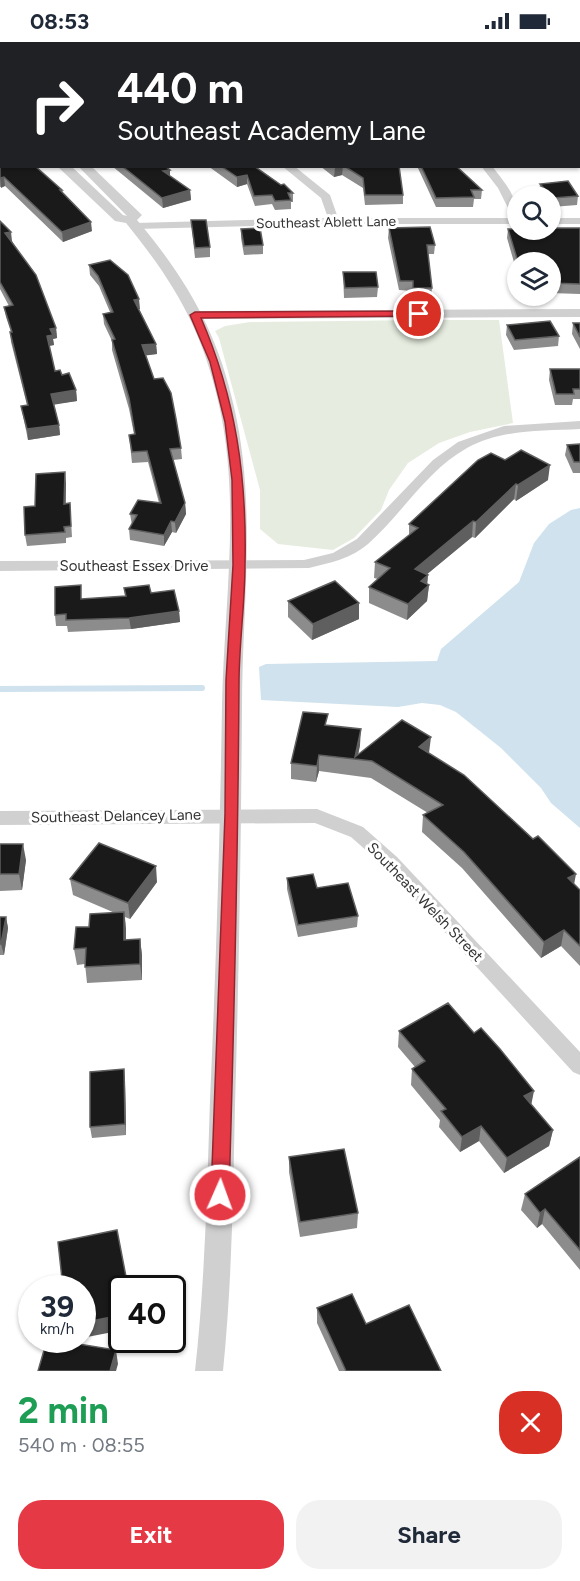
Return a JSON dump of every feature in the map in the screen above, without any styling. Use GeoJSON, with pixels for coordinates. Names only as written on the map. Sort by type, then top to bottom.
{"type":"FeatureCollection","features":[{"type":"Feature","properties":{"kind":"street"},"geometry":{"type":"LineString","coordinates":[[65,168],[119,218],[132,223],[173,273],[195,315],[215,362],[230,422],[238,480],[239,565],[232,680],[232,814],[216,1305],[208,1371]]}},
{"type":"Feature","properties":{"kind":"street"},"geometry":{"type":"LineString","coordinates":[[86,168],[136,215],[132,223]]}},
{"type":"Feature","properties":{"kind":"street"},"geometry":{"type":"LineString","coordinates":[[290,168],[326,197],[334,221]]}},
{"type":"Feature","properties":{"kind":"street"},"geometry":{"type":"LineString","coordinates":[[487,168],[507,198]]}},
{"type":"Feature","properties":{"kind":"street","name":"Southeast Ablett Lane"},"geometry":{"type":"LineString","coordinates":[[132,223],[507,219]]}},
{"type":"Feature","properties":{"kind":"street"},"geometry":{"type":"LineString","coordinates":[[561,221],[580,222]]}},
{"type":"Feature","properties":{"kind":"street"},"geometry":{"type":"LineString","coordinates":[[195,315],[580,313]]}},
{"type":"Feature","properties":{"kind":"street","name":"Southeast Essex Drive"},"geometry":{"type":"LineString","coordinates":[[0,566],[304,565],[338,556],[362,542],[438,463],[463,445],[504,430],[580,425]]}},
{"type":"Feature","properties":{"kind":"street","name":"Southeast Delancey Lane"},"geometry":{"type":"LineString","coordinates":[[0,818],[232,814]]}},
{"type":"Feature","properties":{"kind":"street","name":"Southeast Welsh Street"},"geometry":{"type":"LineString","coordinates":[[232,814],[317,816],[357,832],[391,862],[580,1066]]}},
{"type":"Feature","properties":{"kind":"shaded area"},"geometry":{"type":"Polygon","coordinates":[[[499,320],[513,423],[470,432],[439,443],[408,463],[389,490],[381,510],[354,538],[333,550],[278,544],[260,529],[260,490],[219,338],[215,331],[225,326],[250,322],[499,320]]]}},
{"type":"Feature","properties":{"kind":"water"},"geometry":{"type":"Polygon","coordinates":[[[580,508],[580,828],[551,803],[541,788],[501,748],[456,712],[440,705],[422,703],[398,707],[261,700],[259,667],[266,664],[437,661],[441,649],[519,582],[534,543],[549,524],[571,510],[580,508]]]}},
{"type":"Feature","properties":{"kind":"building"},"geometry":{"type":"Polygon","coordinates":[[[0,168],[37,168],[62,190],[60,190],[91,222],[62,232],[4,177],[0,178],[0,168]]]}},
{"type":"Feature","properties":{"kind":"building"},"geometry":{"type":"Polygon","coordinates":[[[124,168],[168,168],[170,170],[163,171],[190,190],[162,198],[124,168]]]}},
{"type":"Feature","properties":{"kind":"building"},"geometry":{"type":"Polygon","coordinates":[[[224,168],[257,168],[281,185],[284,184],[293,193],[288,193],[291,200],[275,201],[272,195],[254,196],[247,175],[237,177],[224,168]]]}},
{"type":"Feature","properties":{"kind":"building"},"geometry":{"type":"Polygon","coordinates":[[[347,168],[399,168],[403,195],[365,195],[363,178],[347,168]]]}},
{"type":"Feature","properties":{"kind":"building"},"geometry":{"type":"Polygon","coordinates":[[[422,168],[458,168],[482,190],[471,190],[474,197],[436,198],[422,168]]]}},
{"type":"Feature","properties":{"kind":"building"},"geometry":{"type":"Polygon","coordinates":[[[568,181],[578,196],[561,197],[561,186],[542,186],[540,184],[568,181]]]}},
{"type":"Feature","properties":{"kind":"building"},"geometry":{"type":"Polygon","coordinates":[[[191,220],[206,220],[210,247],[195,248],[191,220]]]}},
{"type":"Feature","properties":{"kind":"building"},"geometry":{"type":"Polygon","coordinates":[[[0,221],[11,232],[5,233],[36,275],[56,328],[50,329],[53,335],[47,336],[55,371],[60,370],[62,375],[69,373],[76,390],[51,394],[59,425],[27,429],[21,406],[28,405],[10,332],[12,332],[4,307],[13,305],[0,282],[0,221]]]}},
{"type":"Feature","properties":{"kind":"building"},"geometry":{"type":"Polygon","coordinates":[[[430,227],[435,245],[427,245],[432,288],[413,288],[413,281],[400,281],[389,228],[430,227]]]}},
{"type":"Feature","properties":{"kind":"building"},"geometry":{"type":"Polygon","coordinates":[[[260,228],[263,245],[244,246],[241,229],[260,228]]]}},
{"type":"Feature","properties":{"kind":"building"},"geometry":{"type":"Polygon","coordinates":[[[561,228],[580,228],[580,284],[561,283],[561,252],[515,252],[511,240],[561,240],[561,228]]]}},
{"type":"Feature","properties":{"kind":"building"},"geometry":{"type":"Polygon","coordinates":[[[110,260],[128,275],[139,299],[134,300],[156,344],[142,345],[154,379],[163,378],[171,393],[181,448],[170,449],[185,503],[175,522],[171,521],[164,535],[129,529],[137,515],[130,514],[138,500],[161,503],[147,451],[132,452],[129,435],[135,434],[129,398],[112,340],[115,339],[103,314],[113,312],[98,276],[89,265],[110,260]]]}},
{"type":"Feature","properties":{"kind":"building"},"geometry":{"type":"Polygon","coordinates":[[[343,272],[376,272],[378,287],[345,288],[343,272]]]}},
{"type":"Feature","properties":{"kind":"building"},"geometry":{"type":"Polygon","coordinates":[[[550,321],[559,336],[515,340],[507,325],[550,321]]]}},
{"type":"Feature","properties":{"kind":"building"},"geometry":{"type":"Polygon","coordinates":[[[573,323],[580,323],[580,337],[573,323]]]}},
{"type":"Feature","properties":{"kind":"building"},"geometry":{"type":"Polygon","coordinates":[[[550,369],[580,369],[580,389],[573,389],[574,394],[556,394],[550,369]]]}},
{"type":"Feature","properties":{"kind":"building"},"geometry":{"type":"Polygon","coordinates":[[[580,444],[580,462],[574,462],[567,445],[580,444]]]}},
{"type":"Feature","properties":{"kind":"building"},"geometry":{"type":"Polygon","coordinates":[[[521,450],[550,465],[518,485],[516,484],[476,522],[473,521],[415,569],[428,575],[421,581],[429,585],[408,604],[369,587],[390,568],[375,562],[418,528],[409,524],[478,460],[491,453],[505,460],[521,450]]]}},
{"type":"Feature","properties":{"kind":"building"},"geometry":{"type":"Polygon","coordinates":[[[65,472],[64,504],[70,503],[71,526],[64,527],[65,532],[25,535],[24,507],[35,506],[36,474],[65,472]]]}},
{"type":"Feature","properties":{"kind":"building"},"geometry":{"type":"Polygon","coordinates":[[[335,581],[359,603],[313,624],[288,601],[335,581]]]}},
{"type":"Feature","properties":{"kind":"building"},"geometry":{"type":"Polygon","coordinates":[[[81,585],[81,599],[126,596],[124,588],[149,585],[151,593],[174,590],[179,611],[129,618],[66,620],[66,614],[55,615],[55,587],[81,585]]]}},
{"type":"Feature","properties":{"kind":"building"},"geometry":{"type":"Polygon","coordinates":[[[303,712],[328,714],[325,725],[361,729],[355,757],[402,720],[431,737],[419,747],[464,775],[533,839],[538,836],[576,874],[568,878],[580,890],[580,946],[564,930],[544,942],[464,852],[423,815],[443,805],[372,761],[319,755],[317,766],[291,763],[303,712]]]}},
{"type":"Feature","properties":{"kind":"building"},"geometry":{"type":"Polygon","coordinates":[[[99,843],[156,866],[128,903],[70,879],[99,843]]]}},
{"type":"Feature","properties":{"kind":"building"},"geometry":{"type":"Polygon","coordinates":[[[0,844],[23,844],[19,874],[0,874],[0,844]]]}},
{"type":"Feature","properties":{"kind":"building"},"geometry":{"type":"Polygon","coordinates":[[[313,874],[317,888],[348,883],[358,916],[298,925],[287,878],[313,874]]]}},
{"type":"Feature","properties":{"kind":"building"},"geometry":{"type":"Polygon","coordinates":[[[124,912],[124,940],[140,939],[140,964],[85,967],[86,948],[74,949],[76,927],[89,927],[90,914],[124,912]]]}},
{"type":"Feature","properties":{"kind":"building"},"geometry":{"type":"Polygon","coordinates":[[[0,917],[6,917],[1,944],[0,944],[0,917]]]}},
{"type":"Feature","properties":{"kind":"building"},"geometry":{"type":"Polygon","coordinates":[[[448,1003],[474,1033],[481,1028],[500,1049],[534,1091],[524,1096],[553,1130],[507,1158],[481,1126],[462,1137],[441,1111],[446,1109],[412,1069],[425,1061],[399,1031],[448,1003]]]}},
{"type":"Feature","properties":{"kind":"building"},"geometry":{"type":"Polygon","coordinates":[[[124,1069],[125,1124],[90,1127],[90,1072],[124,1069]]]}},
{"type":"Feature","properties":{"kind":"building"},"geometry":{"type":"Polygon","coordinates":[[[344,1149],[358,1213],[300,1222],[289,1157],[344,1149]]]}},
{"type":"Feature","properties":{"kind":"building"},"geometry":{"type":"Polygon","coordinates":[[[580,1157],[580,1250],[545,1209],[540,1213],[525,1194],[580,1157]]]}},
{"type":"Feature","properties":{"kind":"building"},"geometry":{"type":"Polygon","coordinates":[[[117,1230],[126,1275],[108,1275],[108,1318],[96,1320],[96,1275],[62,1275],[58,1242],[117,1230]]]}},
{"type":"Feature","properties":{"kind":"building"},"geometry":{"type":"Polygon","coordinates":[[[352,1294],[366,1324],[409,1305],[441,1371],[346,1371],[317,1308],[352,1294]]]}},
{"type":"Feature","properties":{"kind":"building"},"geometry":{"type":"Polygon","coordinates":[[[96,1347],[108,1349],[108,1353],[115,1353],[110,1371],[38,1371],[43,1353],[96,1353],[96,1347]]]}},
{"type":"Feature","properties":{"kind":"waterway"},"geometry":{"type":"LineString","coordinates":[[0,689],[202,688]]}},
{"type":"Feature","properties":{"kind":"route"},"geometry":{"type":"LineString","coordinates":[[220,1195],[232,814],[232,680],[239,565],[238,480],[230,422],[215,362],[195,315],[419,314]]}}]}
